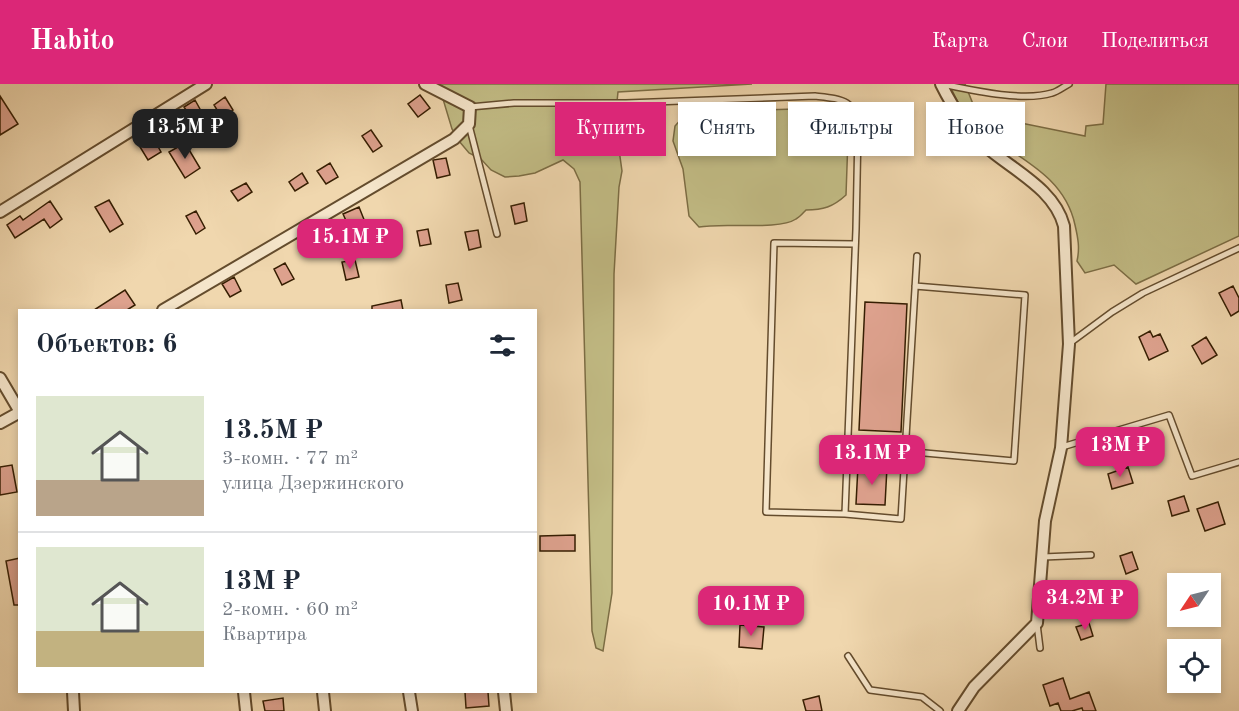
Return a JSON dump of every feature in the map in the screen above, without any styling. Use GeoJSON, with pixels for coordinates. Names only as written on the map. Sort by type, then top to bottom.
{"type":"FeatureCollection","features":[{"type":"Feature","properties":{"kind":"street"},"geometry":{"type":"LineString","coordinates":[[0,212],[206,84]]}},
{"type":"Feature","properties":{"kind":"street"},"geometry":{"type":"LineString","coordinates":[[166,309],[454,139],[469,124],[470,108],[425,84]]}},
{"type":"Feature","properties":{"kind":"street"},"geometry":{"type":"LineString","coordinates":[[942,84],[952,105],[983,144],[1040,189],[1061,214],[1064,226],[1069,344],[1060,448],[1045,520],[1037,623],[974,687],[958,711]]}},
{"type":"Feature","properties":{"kind":"street"},"geometry":{"type":"LineString","coordinates":[[0,378],[16,398]]}},
{"type":"Feature","properties":{"kind":"street"},"geometry":{"type":"LineString","coordinates":[[0,423],[18,413]]}},
{"type":"Feature","properties":{"kind":"street"},"geometry":{"type":"LineString","coordinates":[[73,693],[74,711]]}},
{"type":"Feature","properties":{"kind":"street"},"geometry":{"type":"LineString","coordinates":[[244,693],[246,711]]}},
{"type":"Feature","properties":{"kind":"street"},"geometry":{"type":"LineString","coordinates":[[323,693],[325,711]]}},
{"type":"Feature","properties":{"kind":"street"},"geometry":{"type":"LineString","coordinates":[[409,693],[412,711]]}},
{"type":"Feature","properties":{"kind":"street"},"geometry":{"type":"LineString","coordinates":[[504,693],[506,711]]}},
{"type":"Feature","properties":{"kind":"lane"},"geometry":{"type":"LineString","coordinates":[[942,84],[967,90],[1019,96],[1052,93],[1069,84]]}},
{"type":"Feature","properties":{"kind":"lane"},"geometry":{"type":"LineString","coordinates":[[470,108],[514,104],[626,103],[816,96],[843,99],[850,105],[857,116],[858,123],[845,514]]}},
{"type":"Feature","properties":{"kind":"lane"},"geometry":{"type":"LineString","coordinates":[[469,124],[497,234]]}},
{"type":"Feature","properties":{"kind":"lane"},"geometry":{"type":"LineString","coordinates":[[855,244],[774,243],[766,512],[845,514],[901,519],[917,256]]}},
{"type":"Feature","properties":{"kind":"lane"},"geometry":{"type":"LineString","coordinates":[[1069,344],[1112,312],[1143,293],[1239,248]]}},
{"type":"Feature","properties":{"kind":"lane"},"geometry":{"type":"LineString","coordinates":[[848,446],[1014,461],[1025,295],[915,286]]}},
{"type":"Feature","properties":{"kind":"lane"},"geometry":{"type":"LineString","coordinates":[[1060,448],[1169,415],[1192,476],[1239,462]]}},
{"type":"Feature","properties":{"kind":"lane"},"geometry":{"type":"LineString","coordinates":[[1043,557],[1091,555]]}},
{"type":"Feature","properties":{"kind":"lane"},"geometry":{"type":"LineString","coordinates":[[1037,623],[1040,648]]}},
{"type":"Feature","properties":{"kind":"lane"},"geometry":{"type":"LineString","coordinates":[[848,656],[870,690],[922,697],[940,711]]}},
{"type":"Feature","properties":{"kind":"shaded area"},"geometry":{"type":"Polygon","coordinates":[[[432,84],[752,84],[618,92],[617,102],[555,102],[555,156],[620,156],[622,171],[614,274],[612,593],[603,651],[596,648],[592,631],[580,182],[574,169],[563,160],[535,173],[519,176],[505,177],[491,170],[481,159],[469,153],[459,141],[452,129],[443,99],[432,84]]]}},
{"type":"Feature","properties":{"kind":"shaded area"},"geometry":{"type":"Polygon","coordinates":[[[949,84],[965,84],[972,102],[958,102],[949,84]]]}},
{"type":"Feature","properties":{"kind":"shaded area"},"geometry":{"type":"Polygon","coordinates":[[[1106,84],[1239,84],[1239,236],[1136,284],[1114,265],[1085,273],[1077,261],[1078,243],[1069,206],[1059,190],[1019,156],[1025,156],[1025,124],[1085,136],[1086,126],[1103,124],[1106,84]]]}},
{"type":"Feature","properties":{"kind":"shaded area"},"geometry":{"type":"Polygon","coordinates":[[[788,109],[788,156],[847,156],[846,195],[828,207],[806,210],[788,223],[699,227],[689,216],[683,169],[678,156],[776,156],[776,110],[788,109]]]}},
{"type":"Feature","properties":{"kind":"shaded area"},"geometry":{"type":"Polygon","coordinates":[[[678,123],[678,155],[673,141],[675,126],[678,123]]]}},
{"type":"Feature","properties":{"kind":"building"},"geometry":{"type":"Polygon","coordinates":[[[420,95],[430,108],[418,117],[408,104],[420,95]]]}},
{"type":"Feature","properties":{"kind":"building"},"geometry":{"type":"Polygon","coordinates":[[[0,96],[18,124],[0,135],[0,96]]]}},
{"type":"Feature","properties":{"kind":"building"},"geometry":{"type":"Polygon","coordinates":[[[225,97],[233,110],[222,118],[214,105],[225,97]]]}},
{"type":"Feature","properties":{"kind":"building"},"geometry":{"type":"Polygon","coordinates":[[[195,100],[206,120],[196,126],[184,107],[195,100]]]}},
{"type":"Feature","properties":{"kind":"building"},"geometry":{"type":"Polygon","coordinates":[[[371,130],[382,146],[373,152],[362,136],[371,130]]]}},
{"type":"Feature","properties":{"kind":"building"},"geometry":{"type":"Polygon","coordinates":[[[151,134],[161,152],[148,160],[137,142],[151,134]]]}},
{"type":"Feature","properties":{"kind":"building"},"geometry":{"type":"Polygon","coordinates":[[[185,143],[200,168],[185,178],[169,152],[185,143]]]}},
{"type":"Feature","properties":{"kind":"building"},"geometry":{"type":"Polygon","coordinates":[[[446,158],[450,175],[437,178],[433,160],[446,158]]]}},
{"type":"Feature","properties":{"kind":"building"},"geometry":{"type":"Polygon","coordinates":[[[330,163],[338,177],[326,184],[317,171],[330,163]]]}},
{"type":"Feature","properties":{"kind":"building"},"geometry":{"type":"Polygon","coordinates":[[[302,173],[308,183],[295,191],[289,182],[302,173]]]}},
{"type":"Feature","properties":{"kind":"building"},"geometry":{"type":"Polygon","coordinates":[[[246,183],[252,192],[238,201],[231,191],[246,183]]]}},
{"type":"Feature","properties":{"kind":"building"},"geometry":{"type":"Polygon","coordinates":[[[109,200],[123,224],[110,232],[95,207],[109,200]]]}},
{"type":"Feature","properties":{"kind":"building"},"geometry":{"type":"Polygon","coordinates":[[[50,201],[62,219],[50,228],[44,219],[15,238],[7,225],[20,216],[23,220],[50,201]]]}},
{"type":"Feature","properties":{"kind":"building"},"geometry":{"type":"Polygon","coordinates":[[[524,203],[527,221],[515,224],[511,206],[524,203]]]}},
{"type":"Feature","properties":{"kind":"building"},"geometry":{"type":"Polygon","coordinates":[[[359,207],[367,227],[352,234],[343,214],[359,207]]]}},
{"type":"Feature","properties":{"kind":"building"},"geometry":{"type":"Polygon","coordinates":[[[196,211],[205,228],[196,234],[186,216],[196,211]]]}},
{"type":"Feature","properties":{"kind":"building"},"geometry":{"type":"Polygon","coordinates":[[[428,229],[431,244],[420,246],[417,231],[428,229]]]}},
{"type":"Feature","properties":{"kind":"building"},"geometry":{"type":"Polygon","coordinates":[[[478,230],[481,247],[469,250],[465,232],[478,230]]]}},
{"type":"Feature","properties":{"kind":"building"},"geometry":{"type":"Polygon","coordinates":[[[313,232],[322,248],[311,254],[302,239],[313,232]]]}},
{"type":"Feature","properties":{"kind":"building"},"geometry":{"type":"Polygon","coordinates":[[[396,234],[400,251],[387,254],[384,237],[396,234]]]}},
{"type":"Feature","properties":{"kind":"building"},"geometry":{"type":"Polygon","coordinates":[[[355,260],[359,277],[346,280],[342,262],[355,260]]]}},
{"type":"Feature","properties":{"kind":"building"},"geometry":{"type":"Polygon","coordinates":[[[285,263],[294,279],[282,285],[274,269],[285,263]]]}},
{"type":"Feature","properties":{"kind":"building"},"geometry":{"type":"Polygon","coordinates":[[[234,277],[241,291],[230,297],[222,284],[234,277]]]}},
{"type":"Feature","properties":{"kind":"building"},"geometry":{"type":"Polygon","coordinates":[[[458,283],[462,300],[449,303],[446,285],[458,283]]]}},
{"type":"Feature","properties":{"kind":"building"},"geometry":{"type":"Polygon","coordinates":[[[1233,286],[1239,298],[1239,311],[1231,316],[1219,293],[1233,286]]]}},
{"type":"Feature","properties":{"kind":"building"},"geometry":{"type":"Polygon","coordinates":[[[125,290],[135,305],[129,309],[96,309],[125,290]]]}},
{"type":"Feature","properties":{"kind":"building"},"geometry":{"type":"Polygon","coordinates":[[[401,300],[403,309],[372,309],[372,306],[401,300]]]}},
{"type":"Feature","properties":{"kind":"building"},"geometry":{"type":"Polygon","coordinates":[[[865,302],[907,304],[901,432],[859,430],[865,302]]]}},
{"type":"Feature","properties":{"kind":"building"},"geometry":{"type":"Polygon","coordinates":[[[1150,331],[1153,337],[1160,334],[1168,351],[1149,360],[1139,337],[1150,331]]]}},
{"type":"Feature","properties":{"kind":"building"},"geometry":{"type":"Polygon","coordinates":[[[1206,337],[1217,355],[1202,364],[1192,346],[1206,337]]]}},
{"type":"Feature","properties":{"kind":"building"},"geometry":{"type":"Polygon","coordinates":[[[12,465],[17,492],[0,495],[0,467],[12,465]]]}},
{"type":"Feature","properties":{"kind":"building"},"geometry":{"type":"Polygon","coordinates":[[[858,466],[887,467],[885,505],[856,504],[858,466]]]}},
{"type":"Feature","properties":{"kind":"building"},"geometry":{"type":"Polygon","coordinates":[[[1128,467],[1133,483],[1112,489],[1108,474],[1128,467]]]}},
{"type":"Feature","properties":{"kind":"building"},"geometry":{"type":"Polygon","coordinates":[[[1184,496],[1189,511],[1172,516],[1168,501],[1184,496]]]}},
{"type":"Feature","properties":{"kind":"building"},"geometry":{"type":"Polygon","coordinates":[[[1218,502],[1225,524],[1205,531],[1197,509],[1218,502]]]}},
{"type":"Feature","properties":{"kind":"building"},"geometry":{"type":"Polygon","coordinates":[[[575,535],[575,551],[540,551],[540,536],[575,535]]]}},
{"type":"Feature","properties":{"kind":"building"},"geometry":{"type":"Polygon","coordinates":[[[1132,552],[1138,569],[1126,574],[1120,556],[1132,552]]]}},
{"type":"Feature","properties":{"kind":"building"},"geometry":{"type":"Polygon","coordinates":[[[18,558],[18,605],[14,605],[6,561],[18,558]]]}},
{"type":"Feature","properties":{"kind":"building"},"geometry":{"type":"Polygon","coordinates":[[[1116,589],[1121,605],[1103,612],[1097,596],[1116,589]]]}},
{"type":"Feature","properties":{"kind":"building"},"geometry":{"type":"Polygon","coordinates":[[[1089,623],[1093,636],[1081,640],[1076,627],[1089,623]]]}},
{"type":"Feature","properties":{"kind":"building"},"geometry":{"type":"Polygon","coordinates":[[[740,625],[764,627],[762,649],[739,647],[740,625]]]}},
{"type":"Feature","properties":{"kind":"building"},"geometry":{"type":"Polygon","coordinates":[[[1063,678],[1070,699],[1089,692],[1096,711],[1083,711],[1082,708],[1061,711],[1058,703],[1050,706],[1043,685],[1063,678]]]}},
{"type":"Feature","properties":{"kind":"building"},"geometry":{"type":"Polygon","coordinates":[[[465,693],[488,693],[489,706],[466,708],[465,693]]]}},
{"type":"Feature","properties":{"kind":"building"},"geometry":{"type":"Polygon","coordinates":[[[819,696],[822,711],[806,711],[803,700],[819,696]]]}},
{"type":"Feature","properties":{"kind":"building"},"geometry":{"type":"Polygon","coordinates":[[[283,698],[284,711],[265,711],[263,701],[283,698]]]}}]}
